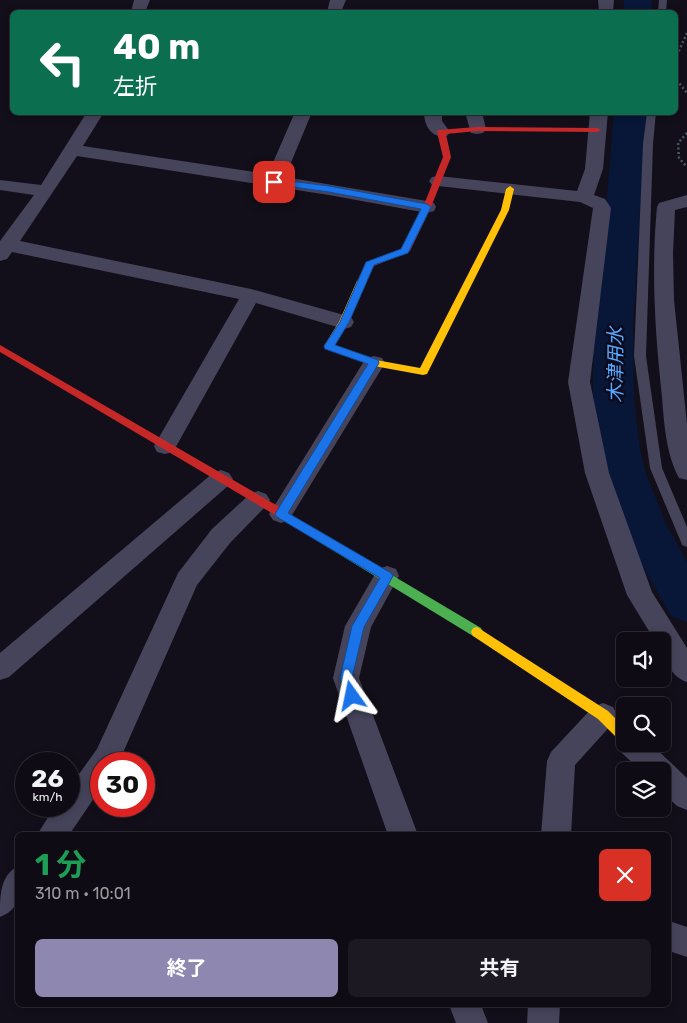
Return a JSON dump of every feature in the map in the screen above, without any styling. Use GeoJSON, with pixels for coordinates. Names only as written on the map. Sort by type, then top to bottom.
{"type":"FeatureCollection","features":[{"type":"Feature","properties":{"kind":"street"},"geometry":{"type":"LineString","coordinates":[[94,115],[46,192],[4,250],[250,295],[344,322]]}},
{"type":"Feature","properties":{"kind":"street"},"geometry":{"type":"LineString","coordinates":[[274,182],[303,115]]}},
{"type":"Feature","properties":{"kind":"street"},"geometry":{"type":"LineString","coordinates":[[433,115],[433,122],[441,132],[447,157],[427,207],[405,251],[370,264],[344,322],[329,346],[374,363],[423,372],[505,210],[510,189]]}},
{"type":"Feature","properties":{"kind":"street"},"geometry":{"type":"LineString","coordinates":[[474,115],[477,130]]}},
{"type":"Feature","properties":{"kind":"street"},"geometry":{"type":"LineString","coordinates":[[441,132],[598,121],[594,169],[584,197]]}},
{"type":"Feature","properties":{"kind":"street"},"geometry":{"type":"LineString","coordinates":[[72,150],[329,189],[427,207]]}},
{"type":"Feature","properties":{"kind":"street"},"geometry":{"type":"LineString","coordinates":[[438,181],[584,197],[598,203],[602,208],[579,382],[597,473],[640,595],[687,671]]}},
{"type":"Feature","properties":{"kind":"street"},"geometry":{"type":"LineString","coordinates":[[0,185],[46,192]]}},
{"type":"Feature","properties":{"kind":"street"},"geometry":{"type":"LineString","coordinates":[[687,201],[666,207],[662,247],[665,341],[681,421],[687,472]]}},
{"type":"Feature","properties":{"kind":"street"},"geometry":{"type":"LineString","coordinates":[[165,446],[250,295]]}},
{"type":"Feature","properties":{"kind":"street"},"geometry":{"type":"LineString","coordinates":[[0,348],[454,616],[603,715],[616,728]]}},
{"type":"Feature","properties":{"kind":"street"},"geometry":{"type":"LineString","coordinates":[[281,514],[374,363]]}},
{"type":"Feature","properties":{"kind":"street"},"geometry":{"type":"LineString","coordinates":[[0,670],[221,479]]}},
{"type":"Feature","properties":{"kind":"street"},"geometry":{"type":"LineString","coordinates":[[109,752],[187,580],[221,536],[258,500]]}},
{"type":"Feature","properties":{"kind":"street"},"geometry":{"type":"LineString","coordinates":[[387,576],[358,626],[346,678],[402,832]]}},
{"type":"Feature","properties":{"kind":"street"},"geometry":{"type":"LineString","coordinates":[[556,832],[561,761],[603,715]]}},
{"type":"Feature","properties":{"kind":"street"},"geometry":{"type":"LineString","coordinates":[[640,752],[651,762]]}},
{"type":"Feature","properties":{"kind":"street"},"geometry":{"type":"LineString","coordinates":[[54,832],[90,781]]}},
{"type":"Feature","properties":{"kind":"street"},"geometry":{"type":"LineString","coordinates":[[671,782],[687,797]]}},
{"type":"Feature","properties":{"kind":"street"},"geometry":{"type":"LineString","coordinates":[[0,902],[15,884]]}},
{"type":"Feature","properties":{"kind":"street"},"geometry":{"type":"LineString","coordinates":[[671,937],[687,942]]}},
{"type":"Feature","properties":{"kind":"street"},"geometry":{"type":"LineString","coordinates":[[466,1007],[472,1023]]}},
{"type":"Feature","properties":{"kind":"street"},"geometry":{"type":"LineString","coordinates":[[543,1023],[544,1007]]}},
{"type":"Feature","properties":{"kind":"lane"},"geometry":{"type":"LineString","coordinates":[[652,115],[648,144],[640,356],[656,468],[687,542]]}},
{"type":"Feature","properties":{"kind":"path"},"geometry":{"type":"LineString","coordinates":[[678,52],[687,33]]}},
{"type":"Feature","properties":{"kind":"path"},"geometry":{"type":"LineString","coordinates":[[678,82],[687,93]]}},
{"type":"Feature","properties":{"kind":"path"},"geometry":{"type":"LineString","coordinates":[[687,133],[678,143],[679,158],[687,166]]}},
{"type":"Feature","properties":{"kind":"waterway","name":"木津用水"},"geometry":{"type":"LineString","coordinates":[[637,10],[638,0]]}},
{"type":"Feature","properties":{"kind":"waterway","name":"木津用水"},"geometry":{"type":"LineString","coordinates":[[630,115],[613,349],[616,425],[619,449],[630,491],[652,540],[687,603]]}},
{"type":"Feature","properties":{"kind":"traffic: fast"},"geometry":{"type":"LineString","coordinates":[[279,512],[477,632]]}},
{"type":"Feature","properties":{"kind":"traffic: slow"},"geometry":{"type":"LineString","coordinates":[[362,281],[344,322],[329,346],[374,363],[423,372],[505,210],[510,189]]}},
{"type":"Feature","properties":{"kind":"traffic: slow"},"geometry":{"type":"LineString","coordinates":[[477,632],[603,715],[616,728]]}},
{"type":"Feature","properties":{"kind":"traffic: jam"},"geometry":{"type":"LineString","coordinates":[[362,281],[370,264],[405,251],[427,207],[447,157],[441,132],[477,129],[597,130]]}},
{"type":"Feature","properties":{"kind":"traffic: jam"},"geometry":{"type":"LineString","coordinates":[[0,348],[279,512]]}},
{"type":"Feature","properties":{"kind":"route"},"geometry":{"type":"LineString","coordinates":[[274,182],[329,189],[427,207],[405,251],[370,264],[344,322],[329,346],[374,363],[281,514],[387,576],[358,626],[346,678],[352,696]]}}]}
